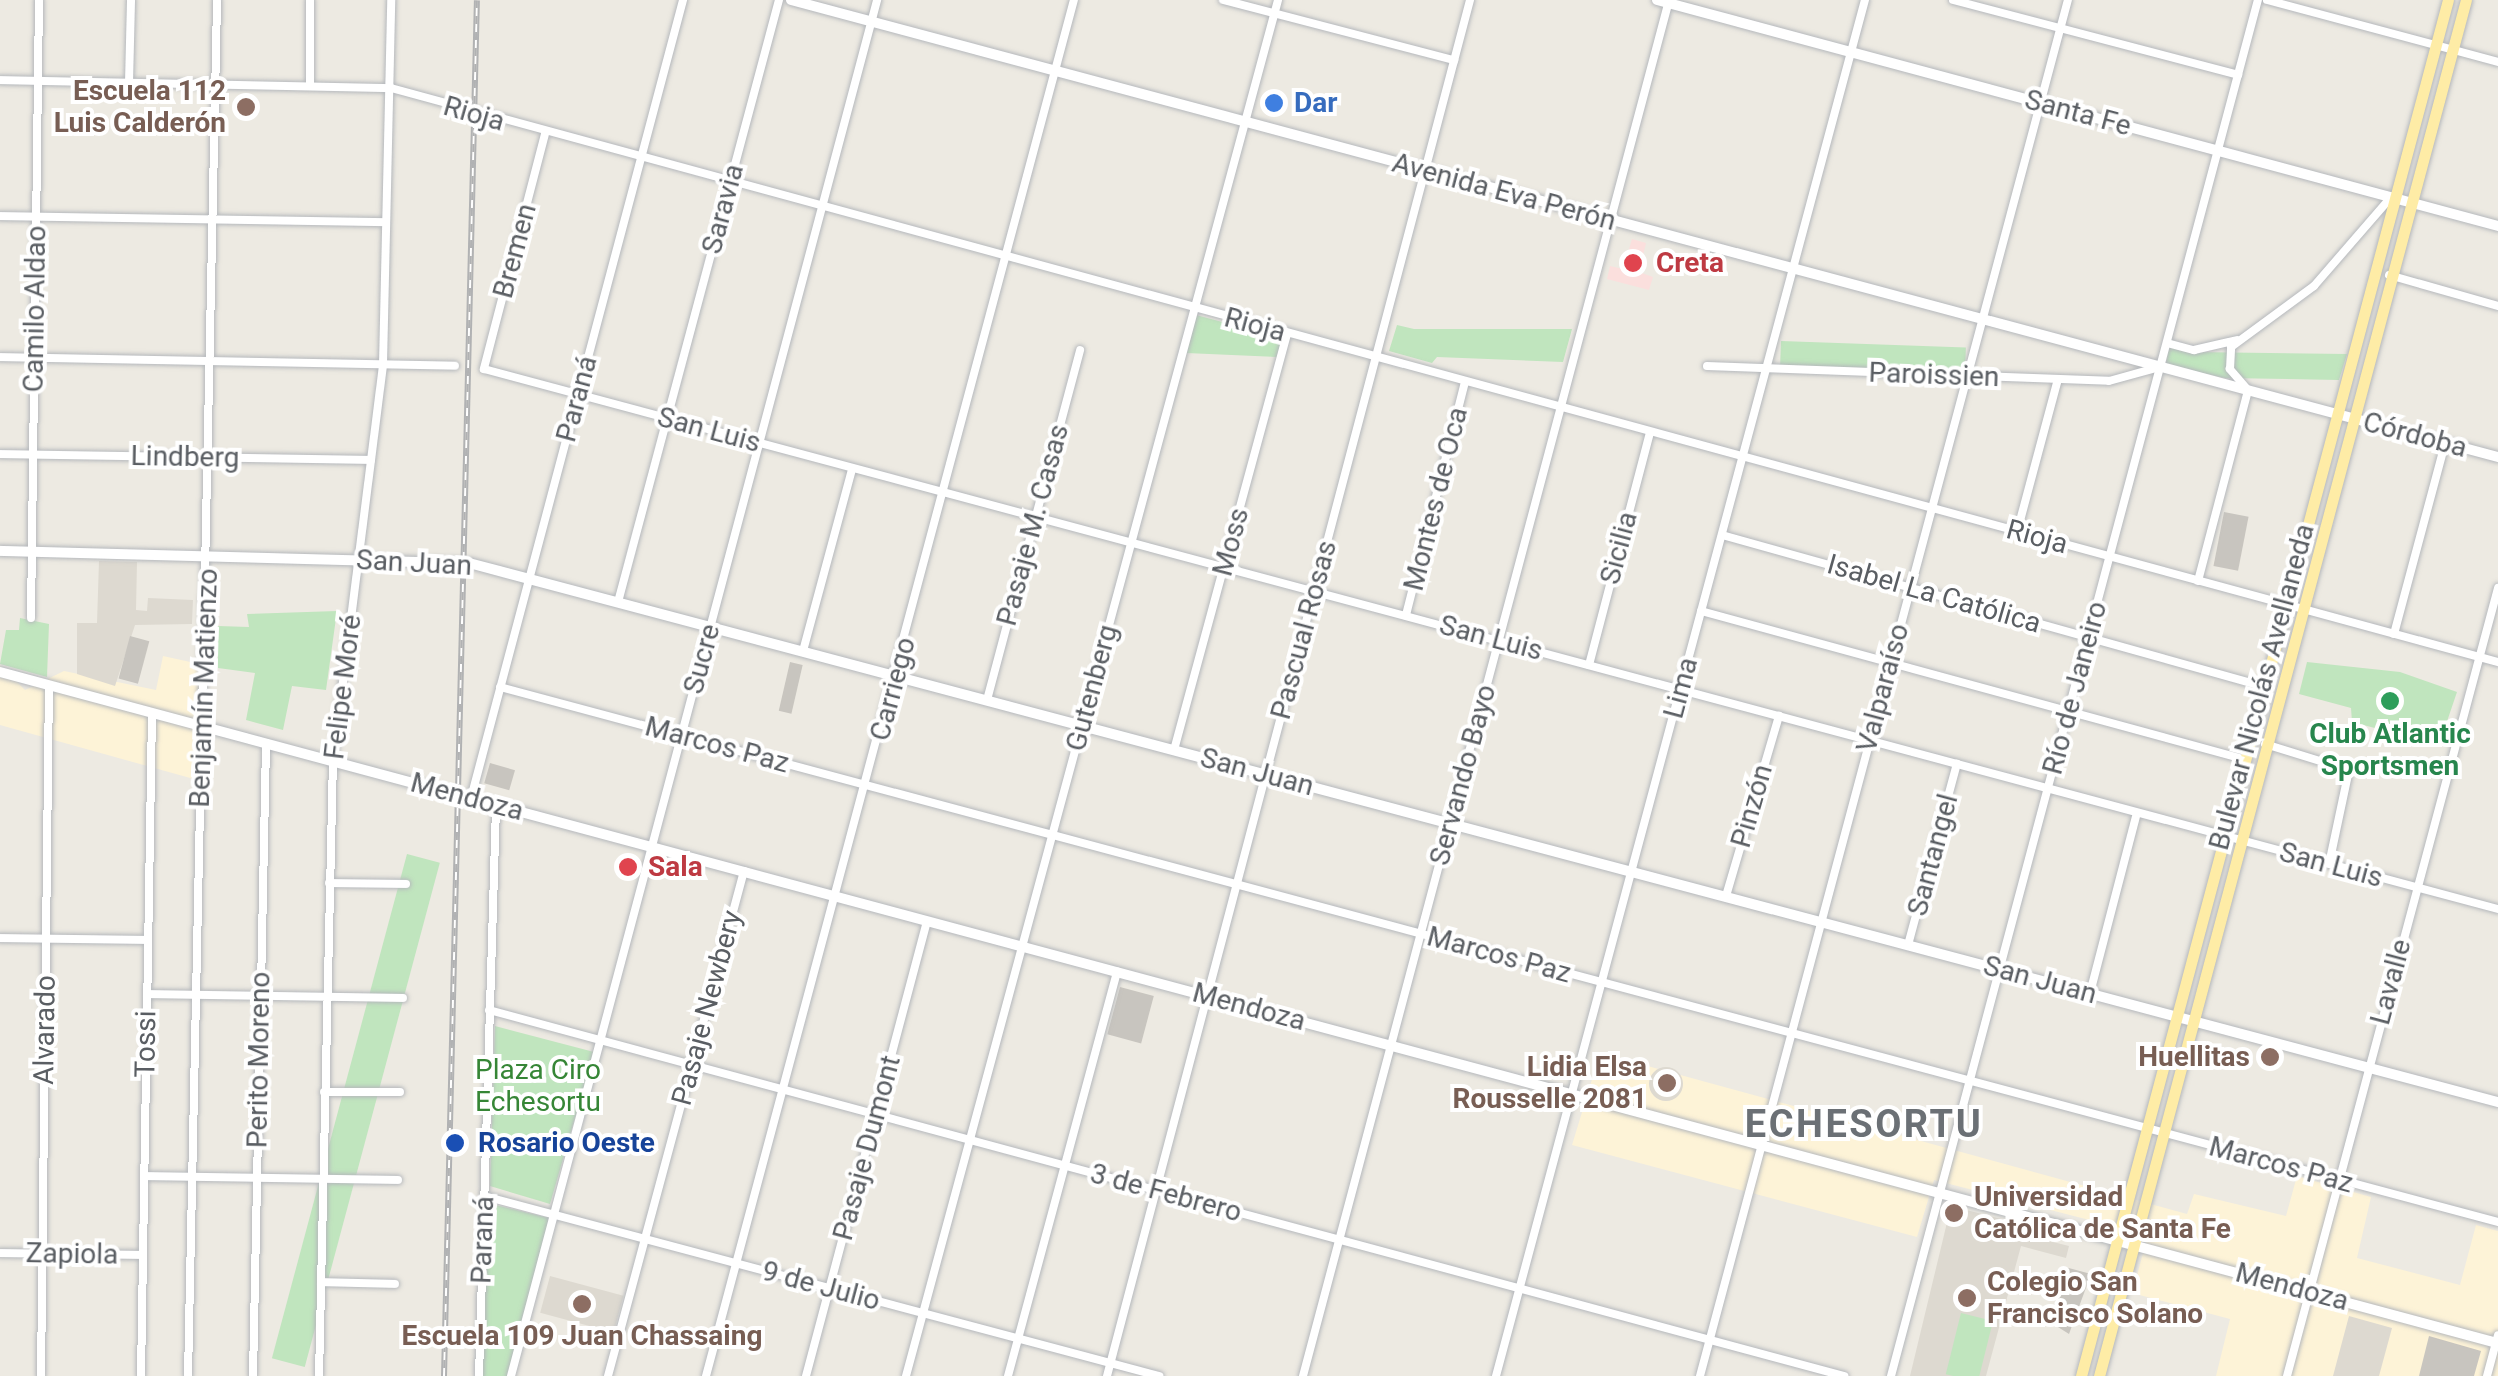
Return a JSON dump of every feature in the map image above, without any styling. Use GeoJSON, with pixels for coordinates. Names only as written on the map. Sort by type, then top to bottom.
{"type":"FeatureCollection","features":[{"type":"Feature","properties":{"kind":"main road","name":"Avenida Eva Perón"},"geometry":{"type":"LineString","coordinates":[[791,0],[2333,413]]}},
{"type":"Feature","properties":{"kind":"main road","name":"Bulevar Nicolás Avellaneda"},"geometry":{"type":"LineString","coordinates":[[2081,1376],[2333,413],[2448,0]]}},
{"type":"Feature","properties":{"kind":"main road","name":"Bulevar Nicolás Avellaneda"},"geometry":{"type":"LineString","coordinates":[[2099,1376],[2195,1021],[2299,608],[2466,0]]}},
{"type":"Feature","properties":{"kind":"main road","name":"Santa Fe"},"geometry":{"type":"LineString","coordinates":[[1665,1],[2498,226]]}},
{"type":"Feature","properties":{"kind":"main road","name":"Córdoba"},"geometry":{"type":"LineString","coordinates":[[2333,413],[2498,457]]}},
{"type":"Feature","properties":{"kind":"main road","name":"San Juan"},"geometry":{"type":"LineString","coordinates":[[0,551],[470,563],[2498,1102]]}},
{"type":"Feature","properties":{"kind":"main road","name":"Mendoza"},"geometry":{"type":"LineString","coordinates":[[0,672],[2497,1340]]}},
{"type":"Feature","properties":{"kind":"street","name":"Camilo Aldao"},"geometry":{"type":"LineString","coordinates":[[31,618],[39,0]]}},
{"type":"Feature","properties":{"kind":"street"},"geometry":{"type":"LineString","coordinates":[[129,83],[130,0]]}},
{"type":"Feature","properties":{"kind":"street","name":"Benjamín Matienzo"},"geometry":{"type":"LineString","coordinates":[[188,1376],[217,0]]}},
{"type":"Feature","properties":{"kind":"street"},"geometry":{"type":"LineString","coordinates":[[310,0],[310,86]]}},
{"type":"Feature","properties":{"kind":"street","name":"Felipe Moré"},"geometry":{"type":"LineString","coordinates":[[319,1376],[333,761],[383,364],[391,0]]}},
{"type":"Feature","properties":{"kind":"street","name":"Paraná"},"geometry":{"type":"LineString","coordinates":[[471,798],[682,0]]}},
{"type":"Feature","properties":{"kind":"street","name":"Saravia"},"geometry":{"type":"LineString","coordinates":[[618,602],[780,0]]}},
{"type":"Feature","properties":{"kind":"street","name":"Sucre"},"geometry":{"type":"LineString","coordinates":[[511,1376],[878,0]]}},
{"type":"Feature","properties":{"kind":"street","name":"Carriego"},"geometry":{"type":"LineString","coordinates":[[706,1376],[788,1091],[1074,0]]}},
{"type":"Feature","properties":{"kind":"street"},"geometry":{"type":"LineString","coordinates":[[1224,0],[1454,60]]}},
{"type":"Feature","properties":{"kind":"street","name":"Gutenberg"},"geometry":{"type":"LineString","coordinates":[[906,1376],[1278,0]]}},
{"type":"Feature","properties":{"kind":"street","name":"Pascual Rosas"},"geometry":{"type":"LineString","coordinates":[[1107,1376],[1470,0]]}},
{"type":"Feature","properties":{"kind":"street","name":"Lima"},"geometry":{"type":"LineString","coordinates":[[1496,1376],[1865,0]]}},
{"type":"Feature","properties":{"kind":"street"},"geometry":{"type":"LineString","coordinates":[[1953,0],[2238,75]]}},
{"type":"Feature","properties":{"kind":"street","name":"Valparaíso"},"geometry":{"type":"LineString","coordinates":[[1700,1376],[2068,0]]}},
{"type":"Feature","properties":{"kind":"street","name":"Río de Janeiro"},"geometry":{"type":"LineString","coordinates":[[1892,1376],[2258,0]]}},
{"type":"Feature","properties":{"kind":"street"},"geometry":{"type":"LineString","coordinates":[[2267,0],[2498,62]]}},
{"type":"Feature","properties":{"kind":"street","name":"Servando Bayo"},"geometry":{"type":"LineString","coordinates":[[1303,1376],[1665,1]]}},
{"type":"Feature","properties":{"kind":"street","name":"Rioja"},"geometry":{"type":"LineString","coordinates":[[0,80],[391,88],[546,134],[2498,662]]}},
{"type":"Feature","properties":{"kind":"street","name":"Bremen"},"geometry":{"type":"LineString","coordinates":[[484,369],[546,134]]}},
{"type":"Feature","properties":{"kind":"street"},"geometry":{"type":"LineString","coordinates":[[2166,343],[2194,350],[2237,340],[2314,286],[2391,197]]}},
{"type":"Feature","properties":{"kind":"street"},"geometry":{"type":"LineString","coordinates":[[0,216],[386,222]]}},
{"type":"Feature","properties":{"kind":"street"},"geometry":{"type":"LineString","coordinates":[[2389,275],[2498,306]]}},
{"type":"Feature","properties":{"kind":"street","name":"Moss"},"geometry":{"type":"LineString","coordinates":[[1174,750],[1287,334]]}},
{"type":"Feature","properties":{"kind":"street"},"geometry":{"type":"LineString","coordinates":[[2198,581],[2248,390],[2230,369],[2237,340]]}},
{"type":"Feature","properties":{"kind":"street","name":"Pasaje M. Casas"},"geometry":{"type":"LineString","coordinates":[[987,700],[1080,350]]}},
{"type":"Feature","properties":{"kind":"street"},"geometry":{"type":"LineString","coordinates":[[0,357],[456,366]]}},
{"type":"Feature","properties":{"kind":"street","name":"Paroissien"},"geometry":{"type":"LineString","coordinates":[[1707,366],[2109,380],[2160,367]]}},
{"type":"Feature","properties":{"kind":"street","name":"San Luis"},"geometry":{"type":"LineString","coordinates":[[484,369],[2498,909]]}},
{"type":"Feature","properties":{"kind":"street"},"geometry":{"type":"LineString","coordinates":[[2017,532],[2058,379]]}},
{"type":"Feature","properties":{"kind":"street","name":"Montes de Oca"},"geometry":{"type":"LineString","coordinates":[[1406,615],[1465,382]]}},
{"type":"Feature","properties":{"kind":"street","name":"Sicilia"},"geometry":{"type":"LineString","coordinates":[[1589,665],[1650,432]]}},
{"type":"Feature","properties":{"kind":"street"},"geometry":{"type":"LineString","coordinates":[[2394,634],[2445,442]]}},
{"type":"Feature","properties":{"kind":"street","name":"Lindberg"},"geometry":{"type":"LineString","coordinates":[[0,454],[371,460]]}},
{"type":"Feature","properties":{"kind":"street"},"geometry":{"type":"LineString","coordinates":[[803,652],[852,469]]}},
{"type":"Feature","properties":{"kind":"street","name":"Isabel La Católica"},"geometry":{"type":"LineString","coordinates":[[1722,535],[2262,686]]}},
{"type":"Feature","properties":{"kind":"street","name":"Lavalle"},"geometry":{"type":"LineString","coordinates":[[2287,1376],[2498,588]]}},
{"type":"Feature","properties":{"kind":"street"},"geometry":{"type":"LineString","coordinates":[[1701,610],[2243,759]]}},
{"type":"Feature","properties":{"kind":"street","name":"Alvarado"},"geometry":{"type":"LineString","coordinates":[[41,1376],[49,685]]}},
{"type":"Feature","properties":{"kind":"street","name":"Marcos Paz"},"geometry":{"type":"LineString","coordinates":[[500,687],[2498,1222]]}},
{"type":"Feature","properties":{"kind":"street","name":"Tossi"},"geometry":{"type":"LineString","coordinates":[[141,1376],[152,712]]}},
{"type":"Feature","properties":{"kind":"street","name":"Pinzón"},"geometry":{"type":"LineString","coordinates":[[1726,896],[1778,716]]}},
{"type":"Feature","properties":{"kind":"street","name":"Perito Moreno"},"geometry":{"type":"LineString","coordinates":[[253,1376],[266,743]]}},
{"type":"Feature","properties":{"kind":"street"},"geometry":{"type":"LineString","coordinates":[[2265,744],[2349,770],[2329,864]]}},
{"type":"Feature","properties":{"kind":"street","name":"Santangel"},"geometry":{"type":"LineString","coordinates":[[1908,945],[1957,764]]}},
{"type":"Feature","properties":{"kind":"street","name":"Paraná"},"geometry":{"type":"LineString","coordinates":[[479,1376],[496,805]]}},
{"type":"Feature","properties":{"kind":"street"},"geometry":{"type":"LineString","coordinates":[[2090,993],[2137,813]]}},
{"type":"Feature","properties":{"kind":"street","name":"Pasaje Newbery"},"geometry":{"type":"LineString","coordinates":[[608,1376],[744,871]]}},
{"type":"Feature","properties":{"kind":"street"},"geometry":{"type":"LineString","coordinates":[[329,883],[406,884]]}},
{"type":"Feature","properties":{"kind":"street","name":"Pasaje Dumont"},"geometry":{"type":"LineString","coordinates":[[806,1376],[927,920]]}},
{"type":"Feature","properties":{"kind":"street"},"geometry":{"type":"LineString","coordinates":[[0,938],[148,940]]}},
{"type":"Feature","properties":{"kind":"street"},"geometry":{"type":"LineString","coordinates":[[1008,1376],[1116,972]]}},
{"type":"Feature","properties":{"kind":"street"},"geometry":{"type":"LineString","coordinates":[[147,994],[403,998]]}},
{"type":"Feature","properties":{"kind":"street","name":"3 de Febrero"},"geometry":{"type":"LineString","coordinates":[[489,1010],[1844,1376]]}},
{"type":"Feature","properties":{"kind":"street"},"geometry":{"type":"LineString","coordinates":[[324,1092],[400,1092]]}},
{"type":"Feature","properties":{"kind":"street"},"geometry":{"type":"LineString","coordinates":[[145,1176],[398,1180]]}},
{"type":"Feature","properties":{"kind":"street","name":"9 de Julio"},"geometry":{"type":"LineString","coordinates":[[484,1196],[1159,1376]]}},
{"type":"Feature","properties":{"kind":"street","name":"Zapiola"},"geometry":{"type":"LineString","coordinates":[[0,1253],[143,1255]]}},
{"type":"Feature","properties":{"kind":"street"},"geometry":{"type":"LineString","coordinates":[[321,1282],[395,1284]]}},
{"type":"Feature","properties":{"kind":"street"},"geometry":{"type":"LineString","coordinates":[[2487,1376],[2497,1340]]}},
{"type":"Feature","properties":{"kind":"shaded area","name":"Creta"},"geometry":{"type":"Polygon","coordinates":[[[1632,239],[1646,243],[1639,272],[1653,277],[1649,290],[1607,279],[1610,266],[1623,269],[1632,239]]]}},
{"type":"Feature","properties":{"kind":"shaded area"},"geometry":{"type":"Polygon","coordinates":[[[99,561],[137,562],[136,610],[147,611],[148,598],[193,600],[192,624],[135,625],[115,686],[77,674],[77,623],[97,623],[99,561]]]}},
{"type":"Feature","properties":{"kind":"shaded area"},"geometry":{"type":"Polygon","coordinates":[[[163,656],[204,665],[201,781],[0,725],[0,665],[25,690],[64,671],[156,690],[163,656]]]}},
{"type":"Feature","properties":{"kind":"shaded area"},"geometry":{"type":"Polygon","coordinates":[[[1600,1053],[2187,1214],[2194,1194],[2286,1216],[2297,1176],[2371,1197],[2357,1258],[2460,1285],[2476,1225],[2498,1231],[2498,1376],[2216,1376],[2230,1319],[2132,1293],[2148,1235],[1934,1180],[1917,1237],[1572,1145],[1600,1053]]]}},
{"type":"Feature","properties":{"kind":"shaded area","name":"Lidia Elsa Rousselle 2081"},"geometry":{"type":"Polygon","coordinates":[[[1666,1067],[1678,1072],[1683,1084],[1678,1096],[1666,1101],[1654,1096],[1649,1084],[1654,1072],[1666,1067]]]}},
{"type":"Feature","properties":{"kind":"shaded area","name":"Colegio San Francisco Solano"},"geometry":{"type":"Polygon","coordinates":[[[1951,1206],[2047,1231],[2045,1240],[2069,1246],[2066,1258],[2021,1246],[1986,1376],[1910,1376],[1951,1206]]]}},
{"type":"Feature","properties":{"kind":"shaded area","name":"Escuela 109 Juan Chassaing"},"geometry":{"type":"Polygon","coordinates":[[[550,1276],[623,1296],[614,1332],[540,1313],[550,1276]]]}},
{"type":"Feature","properties":{"kind":"shaded area"},"geometry":{"type":"Polygon","coordinates":[[[2349,1316],[2392,1328],[2379,1376],[2333,1376],[2349,1316]]]}},
{"type":"Feature","properties":{"kind":"green space"},"geometry":{"type":"Polygon","coordinates":[[[1196,315],[1282,338],[1277,357],[1186,353],[1196,315]]]}},
{"type":"Feature","properties":{"kind":"green space"},"geometry":{"type":"Polygon","coordinates":[[[1397,325],[1414,329],[1572,329],[1563,362],[1437,357],[1432,363],[1389,351],[1397,325]]]}},
{"type":"Feature","properties":{"kind":"green space"},"geometry":{"type":"Polygon","coordinates":[[[1781,341],[1966,347],[1965,373],[1780,367],[1781,341]]]}},
{"type":"Feature","properties":{"kind":"green space"},"geometry":{"type":"Polygon","coordinates":[[[2169,347],[2194,352],[2347,354],[2339,380],[2225,378],[2166,365],[2169,347]]]}},
{"type":"Feature","properties":{"kind":"green space"},"geometry":{"type":"Polygon","coordinates":[[[337,611],[326,690],[292,686],[283,730],[246,720],[255,673],[218,668],[218,626],[249,627],[247,614],[337,611]]]}},
{"type":"Feature","properties":{"kind":"green space"},"geometry":{"type":"Polygon","coordinates":[[[20,618],[49,624],[47,677],[0,664],[6,630],[19,630],[20,618]]]}},
{"type":"Feature","properties":{"kind":"green space","name":"Club Atlantic Sportsmen"},"geometry":{"type":"Polygon","coordinates":[[[2307,662],[2400,672],[2457,692],[2439,745],[2352,722],[2351,708],[2299,694],[2307,662]]]}},
{"type":"Feature","properties":{"kind":"green space"},"geometry":{"type":"Polygon","coordinates":[[[407,854],[440,863],[305,1367],[272,1358],[407,854]]]}},
{"type":"Feature","properties":{"kind":"green space","name":"Plaza Ciro Echesortu"},"geometry":{"type":"Polygon","coordinates":[[[495,1026],[594,1052],[550,1204],[490,1186],[495,1026]]]}},
{"type":"Feature","properties":{"kind":"green space"},"geometry":{"type":"Polygon","coordinates":[[[487,1203],[549,1218],[508,1376],[481,1376],[487,1203]]]}},
{"type":"Feature","properties":{"kind":"green space"},"geometry":{"type":"Polygon","coordinates":[[[1961,1313],[1993,1321],[1979,1376],[1946,1374],[1961,1313]]]}},
{"type":"Feature","properties":{"kind":"building"},"geometry":{"type":"Polygon","coordinates":[[[2224,512],[2249,517],[2238,571],[2214,566],[2224,512]]]}},
{"type":"Feature","properties":{"kind":"building"},"geometry":{"type":"Polygon","coordinates":[[[130,636],[149,641],[138,684],[119,679],[130,636]]]}},
{"type":"Feature","properties":{"kind":"building"},"geometry":{"type":"Polygon","coordinates":[[[790,662],[803,665],[791,714],[779,711],[790,662]]]}},
{"type":"Feature","properties":{"kind":"building"},"geometry":{"type":"Polygon","coordinates":[[[490,763],[515,770],[509,790],[484,783],[490,763]]]}},
{"type":"Feature","properties":{"kind":"building"},"geometry":{"type":"Polygon","coordinates":[[[1120,987],[1154,996],[1141,1043],[1107,1034],[1120,987]]]}},
{"type":"Feature","properties":{"kind":"building"},"geometry":{"type":"Polygon","coordinates":[[[2065,1267],[2091,1274],[2069,1334],[2050,1322],[2065,1267]]]}},
{"type":"Feature","properties":{"kind":"building"},"geometry":{"type":"Polygon","coordinates":[[[2429,1336],[2481,1351],[2474,1376],[2419,1376],[2429,1336]]]}},
{"type":"Feature","properties":{"kind":"railway"},"geometry":{"type":"LineString","coordinates":[[444,1376],[477,0]]}},
{"type":"Feature","properties":{"kind":"place","name":"Dar"},"geometry":{"type":"Point","coordinates":[1274,103]}},
{"type":"Feature","properties":{"kind":"place","name":"Escuela 112 Luis Calderón"},"geometry":{"type":"Point","coordinates":[246,107]}},
{"type":"Feature","properties":{"kind":"place","name":"Creta"},"geometry":{"type":"Point","coordinates":[1633,263]}},
{"type":"Feature","properties":{"kind":"place","name":"Club Atlantic Sportsmen"},"geometry":{"type":"Point","coordinates":[2390,701]}},
{"type":"Feature","properties":{"kind":"place","name":"Sala"},"geometry":{"type":"Point","coordinates":[628,867]}},
{"type":"Feature","properties":{"kind":"place","name":"Huellitas"},"geometry":{"type":"Point","coordinates":[2270,1057]}},
{"type":"Feature","properties":{"kind":"place","name":"Lidia Elsa Rousselle 2081"},"geometry":{"type":"Point","coordinates":[1667,1083]}},
{"type":"Feature","properties":{"kind":"place","name":"Rosario Oeste"},"geometry":{"type":"Point","coordinates":[455,1143]}},
{"type":"Feature","properties":{"kind":"place","name":"Universidad Católica de Santa Fe"},"geometry":{"type":"Point","coordinates":[1954,1213]}},
{"type":"Feature","properties":{"kind":"place","name":"Colegio San Francisco Solano"},"geometry":{"type":"Point","coordinates":[1967,1298]}},
{"type":"Feature","properties":{"kind":"place","name":"Escuela 109 Juan Chassaing"},"geometry":{"type":"Point","coordinates":[582,1304]}},
{"type":"Feature","properties":{"kind":"district","name":"ECHESORTU"},"geometry":{"type":"Point","coordinates":[1864,1125]}}]}
